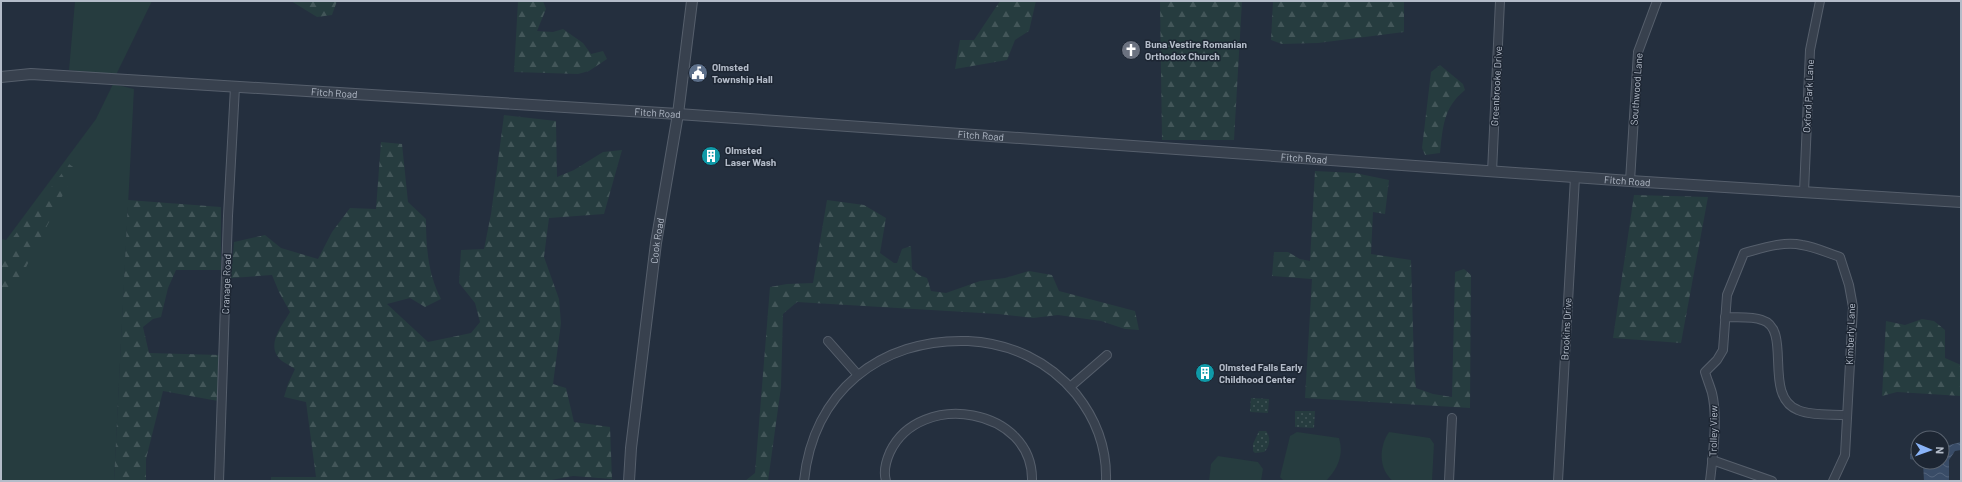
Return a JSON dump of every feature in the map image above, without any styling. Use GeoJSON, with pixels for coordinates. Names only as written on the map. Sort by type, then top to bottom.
{"type":"FeatureCollection","features":[{"type":"Feature","properties":{"kind":"street","name":"Cook Road"},"geometry":{"type":"LineString","coordinates":[[629,481],[631,448],[656,243],[678,114],[692,1]]}},
{"type":"Feature","properties":{"kind":"street","name":"Greenbrooke Drive"},"geometry":{"type":"LineString","coordinates":[[1492,172],[1500,1]]}},
{"type":"Feature","properties":{"kind":"street","name":"Southwood Lane"},"geometry":{"type":"LineString","coordinates":[[1630,181],[1638,52],[1657,1]]}},
{"type":"Feature","properties":{"kind":"street","name":"Oxford Park Lane"},"geometry":{"type":"LineString","coordinates":[[1804,192],[1810,50],[1820,1]]}},
{"type":"Feature","properties":{"kind":"street","name":"Fitch Road"},"geometry":{"type":"LineString","coordinates":[[1,77],[31,74],[678,114],[1492,172],[1961,202]]}},
{"type":"Feature","properties":{"kind":"street","name":"Cranage Road"},"geometry":{"type":"LineString","coordinates":[[219,481],[228,216],[235,87]]}},
{"type":"Feature","properties":{"kind":"street","name":"Brookins Drive"},"geometry":{"type":"LineString","coordinates":[[1558,481],[1575,177]]}},
{"type":"Feature","properties":{"kind":"street","name":"Kimberly Lane"},"geometry":{"type":"LineString","coordinates":[[1726,317],[1727,295],[1744,253],[1768,246],[1796,244],[1840,257],[1849,285],[1853,307],[1845,455],[1833,481]]}},
{"type":"Feature","properties":{"kind":"street"},"geometry":{"type":"LineString","coordinates":[[1726,317],[1763,320],[1772,327],[1776,336],[1778,351],[1780,388],[1787,402],[1796,410],[1807,413],[1846,415]]}},
{"type":"Feature","properties":{"kind":"street","name":"Trolley View"},"geometry":{"type":"LineString","coordinates":[[1710,481],[1714,408],[1712,393],[1705,372],[1717,360],[1722,350],[1726,317]]}},
{"type":"Feature","properties":{"kind":"street"},"geometry":{"type":"LineString","coordinates":[[804,481],[809,452],[820,423],[835,400],[858,375],[888,356],[916,345],[949,340],[975,341],[994,344],[1026,354],[1050,369],[1070,387],[1082,402],[1100,438],[1104,454],[1106,481]]}},
{"type":"Feature","properties":{"kind":"street"},"geometry":{"type":"LineString","coordinates":[[828,341],[858,375]]}},
{"type":"Feature","properties":{"kind":"street"},"geometry":{"type":"LineString","coordinates":[[1070,387],[1107,355]]}},
{"type":"Feature","properties":{"kind":"street"},"geometry":{"type":"LineString","coordinates":[[886,481],[884,475],[886,463],[892,447],[901,435],[912,426],[927,419],[951,414],[980,416],[1004,426],[1015,436],[1025,449],[1029,459],[1032,481]]}},
{"type":"Feature","properties":{"kind":"street"},"geometry":{"type":"LineString","coordinates":[[1448,481],[1452,418]]}},
{"type":"Feature","properties":{"kind":"street"},"geometry":{"type":"LineString","coordinates":[[1712,460],[1772,481]]}},
{"type":"Feature","properties":{"kind":"green space"},"geometry":{"type":"Polygon","coordinates":[[[75,1],[152,1],[116,75],[69,70],[75,1]]]}},
{"type":"Feature","properties":{"kind":"green space"},"geometry":{"type":"Polygon","coordinates":[[[291,1],[337,1],[332,15],[317,17],[291,1]]]}},
{"type":"Feature","properties":{"kind":"green space"},"geometry":{"type":"Polygon","coordinates":[[[518,1],[543,1],[546,9],[537,31],[553,32],[563,29],[583,43],[591,54],[603,51],[607,59],[589,71],[578,74],[514,72],[518,1]]]}},
{"type":"Feature","properties":{"kind":"green space"},"geometry":{"type":"Polygon","coordinates":[[[1000,1],[1036,1],[1029,31],[1015,40],[1007,60],[955,69],[960,40],[974,40],[1000,1]]]}},
{"type":"Feature","properties":{"kind":"green space"},"geometry":{"type":"Polygon","coordinates":[[[1160,1],[1242,1],[1234,140],[1162,140],[1160,1]]]}},
{"type":"Feature","properties":{"kind":"green space"},"geometry":{"type":"Polygon","coordinates":[[[1273,1],[1404,1],[1404,32],[1318,43],[1282,44],[1271,40],[1273,1]]]}},
{"type":"Feature","properties":{"kind":"green space"},"geometry":{"type":"Polygon","coordinates":[[[1440,65],[1463,84],[1465,90],[1452,104],[1445,118],[1440,153],[1425,155],[1422,148],[1431,72],[1440,65]]]}},
{"type":"Feature","properties":{"kind":"green space"},"geometry":{"type":"Polygon","coordinates":[[[113,84],[134,89],[114,481],[1,481],[1,239],[6,240],[96,119],[113,84]]]}},
{"type":"Feature","properties":{"kind":"green space"},"geometry":{"type":"Polygon","coordinates":[[[504,115],[556,121],[557,177],[574,170],[603,152],[622,150],[604,214],[549,218],[544,257],[559,299],[561,323],[553,384],[566,388],[574,422],[610,427],[612,479],[573,476],[546,481],[271,481],[271,477],[316,477],[306,402],[284,397],[295,369],[282,361],[277,355],[275,349],[276,336],[290,312],[272,275],[231,278],[234,242],[265,235],[281,248],[318,259],[332,232],[350,208],[376,209],[381,142],[402,144],[408,202],[426,219],[429,260],[433,280],[441,299],[425,307],[410,298],[387,304],[428,342],[471,333],[480,322],[475,303],[459,283],[461,250],[484,249],[491,214],[504,115]]]}},
{"type":"Feature","properties":{"kind":"green space"},"geometry":{"type":"Polygon","coordinates":[[[69,164],[76,169],[19,281],[1,304],[1,264],[5,259],[11,240],[69,164]]]}},
{"type":"Feature","properties":{"kind":"green space"},"geometry":{"type":"Polygon","coordinates":[[[1315,171],[1355,173],[1389,180],[1385,214],[1373,212],[1371,254],[1411,260],[1416,388],[1433,394],[1452,397],[1455,272],[1464,269],[1471,275],[1470,408],[1305,398],[1312,279],[1272,276],[1274,252],[1288,252],[1300,259],[1310,261],[1315,171]]]}},
{"type":"Feature","properties":{"kind":"green space"},"geometry":{"type":"Polygon","coordinates":[[[1634,195],[1708,197],[1681,343],[1613,338],[1634,195]]]}},
{"type":"Feature","properties":{"kind":"green space"},"geometry":{"type":"Polygon","coordinates":[[[128,200],[221,207],[221,270],[176,270],[168,288],[161,317],[153,319],[143,327],[149,353],[220,355],[218,401],[163,391],[146,459],[146,481],[114,481],[128,200]]]}},
{"type":"Feature","properties":{"kind":"green space"},"geometry":{"type":"Polygon","coordinates":[[[827,200],[864,205],[886,218],[880,253],[894,263],[897,263],[902,249],[911,246],[912,269],[919,275],[927,278],[931,291],[946,293],[980,281],[1005,278],[1029,271],[1052,275],[1059,291],[1135,311],[1139,330],[1125,329],[1101,321],[1058,315],[1033,318],[998,314],[797,302],[783,314],[781,387],[768,481],[745,481],[755,473],[770,287],[787,284],[813,283],[827,200]]]}},
{"type":"Feature","properties":{"kind":"green space"},"geometry":{"type":"Polygon","coordinates":[[[1922,319],[1934,321],[1945,330],[1945,358],[1961,365],[1961,396],[1897,392],[1882,396],[1886,321],[1905,325],[1922,319]]]}},
{"type":"Feature","properties":{"kind":"green space"},"geometry":{"type":"Polygon","coordinates":[[[1251,398],[1269,399],[1268,413],[1250,412],[1251,398]]]}},
{"type":"Feature","properties":{"kind":"green space"},"geometry":{"type":"Polygon","coordinates":[[[1295,411],[1315,411],[1314,428],[1295,427],[1295,411]]]}},
{"type":"Feature","properties":{"kind":"green space"},"geometry":{"type":"Polygon","coordinates":[[[1259,431],[1266,431],[1268,433],[1269,442],[1268,447],[1264,452],[1255,453],[1253,451],[1253,444],[1259,431]]]}},
{"type":"Feature","properties":{"kind":"green space"},"geometry":{"type":"Polygon","coordinates":[[[1297,432],[1339,438],[1341,450],[1339,461],[1334,471],[1326,481],[1284,481],[1280,477],[1290,436],[1297,432]]]}},
{"type":"Feature","properties":{"kind":"green space"},"geometry":{"type":"Polygon","coordinates":[[[1389,432],[1430,438],[1434,444],[1432,481],[1393,481],[1388,476],[1383,464],[1382,450],[1383,444],[1389,432]]]}},
{"type":"Feature","properties":{"kind":"green space"},"geometry":{"type":"Polygon","coordinates":[[[1218,456],[1258,462],[1263,469],[1261,481],[1209,481],[1211,464],[1218,456]]]}},
{"type":"Feature","properties":{"kind":"water"},"geometry":{"type":"Polygon","coordinates":[[[1961,442],[1961,450],[1955,451],[1950,458],[1950,445],[1961,442]]]}},
{"type":"Feature","properties":{"kind":"water"},"geometry":{"type":"Polygon","coordinates":[[[1923,470],[1949,470],[1949,481],[1924,481],[1923,470]]]}},
{"type":"Feature","properties":{"kind":"place","name":"Buna Vestire Romanian Orthodox Church"},"geometry":{"type":"Point","coordinates":[1131,50]}},
{"type":"Feature","properties":{"kind":"place","name":"Olmsted Township Hall"},"geometry":{"type":"Point","coordinates":[698,73]}},
{"type":"Feature","properties":{"kind":"place","name":"Olmsted Laser Wash"},"geometry":{"type":"Point","coordinates":[711,156]}},
{"type":"Feature","properties":{"kind":"place","name":"Olmsted Falls Early Childhood Center"},"geometry":{"type":"Point","coordinates":[1205,373]}}]}
